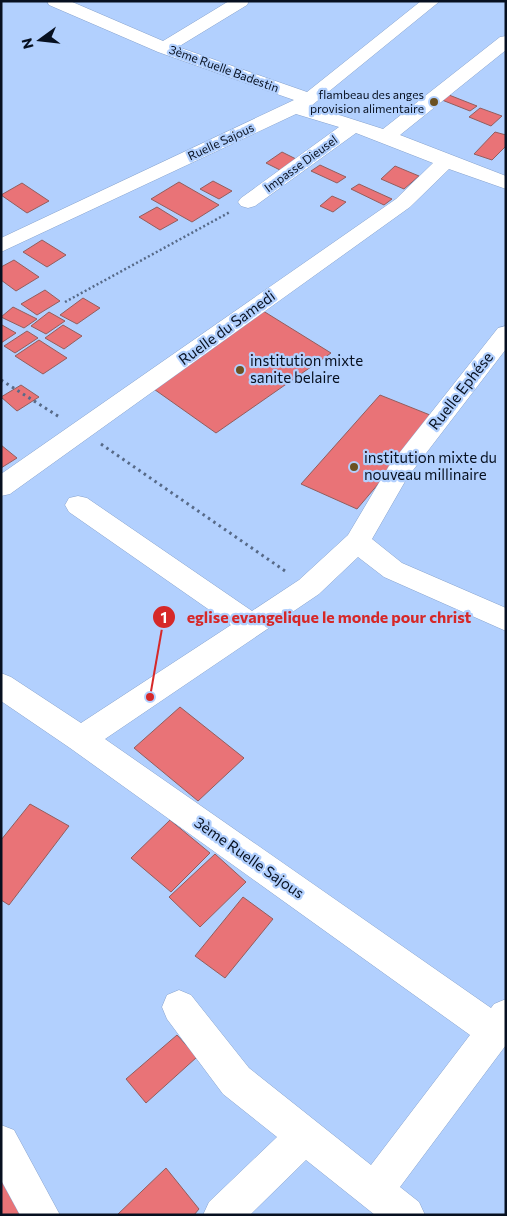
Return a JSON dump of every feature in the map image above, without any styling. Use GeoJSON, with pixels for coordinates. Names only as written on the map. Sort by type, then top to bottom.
{"type":"FeatureCollection","features":[{"type":"Feature","properties":{"kind":"street","name":"3ème Ruelle Badestin"},"geometry":{"type":"LineString","coordinates":[[164,48],[241,1]]}},
{"type":"Feature","properties":{"kind":"street","name":"Ruelle Sajous"},"geometry":{"type":"LineString","coordinates":[[1,246],[302,103],[432,1]]}},
{"type":"Feature","properties":{"kind":"street"},"geometry":{"type":"LineString","coordinates":[[60,2],[164,48]]}},
{"type":"Feature","properties":{"kind":"street"},"geometry":{"type":"LineString","coordinates":[[386,136],[506,41]]}},
{"type":"Feature","properties":{"kind":"street","name":"3ème Ruelle Badestin"},"geometry":{"type":"LineString","coordinates":[[164,48],[302,103]]}},
{"type":"Feature","properties":{"kind":"street"},"geometry":{"type":"LineString","coordinates":[[302,103],[354,126],[386,136],[506,183]]}},
{"type":"Feature","properties":{"kind":"street","name":"Impasse Dieusel"},"geometry":{"type":"LineString","coordinates":[[248,202],[354,126]]}},
{"type":"Feature","properties":{"kind":"street","name":"Ruelle du Samedi"},"geometry":{"type":"LineString","coordinates":[[1,486],[82,431],[403,203],[446,161]]}},
{"type":"Feature","properties":{"kind":"street","name":"Ruelle Ephése"},"geometry":{"type":"LineString","coordinates":[[81,739],[309,587],[357,542],[398,472],[506,333]]}},
{"type":"Feature","properties":{"kind":"street"},"geometry":{"type":"LineString","coordinates":[[78,505],[252,625]]}},
{"type":"Feature","properties":{"kind":"street"},"geometry":{"type":"LineString","coordinates":[[357,542],[393,570],[506,620]]}},
{"type":"Feature","properties":{"kind":"street","name":"3ème Ruelle Sajous"},"geometry":{"type":"LineString","coordinates":[[1,685],[500,1024]]}},
{"type":"Feature","properties":{"kind":"street"},"geometry":{"type":"LineString","coordinates":[[179,1007],[236,1081],[406,1215]]}},
{"type":"Feature","properties":{"kind":"street"},"geometry":{"type":"LineString","coordinates":[[374,1190],[500,1024]]}},
{"type":"Feature","properties":{"kind":"street"},"geometry":{"type":"LineString","coordinates":[[222,1215],[305,1136]]}},
{"type":"Feature","properties":{"kind":"street"},"geometry":{"type":"LineString","coordinates":[[1,1143],[41,1215]]}},
{"type":"Feature","properties":{"kind":"path"},"geometry":{"type":"LineString","coordinates":[[65,302],[248,202]]}},
{"type":"Feature","properties":{"kind":"path"},"geometry":{"type":"LineString","coordinates":[[1,380],[82,431],[309,587]]}},
{"type":"Feature","properties":{"kind":"building"},"geometry":{"type":"Polygon","coordinates":[[[449,95],[477,106],[470,111],[442,100],[449,95]]]}},
{"type":"Feature","properties":{"kind":"building"},"geometry":{"type":"Polygon","coordinates":[[[480,108],[502,116],[491,126],[469,117],[480,108]]]}},
{"type":"Feature","properties":{"kind":"building"},"geometry":{"type":"Polygon","coordinates":[[[495,132],[506,135],[506,146],[492,160],[474,154],[495,132]]]}},
{"type":"Feature","properties":{"kind":"building"},"geometry":{"type":"Polygon","coordinates":[[[282,152],[296,159],[280,170],[266,163],[282,152]]]}},
{"type":"Feature","properties":{"kind":"building"},"geometry":{"type":"Polygon","coordinates":[[[320,165],[346,177],[337,183],[311,171],[320,165]]]}},
{"type":"Feature","properties":{"kind":"building"},"geometry":{"type":"Polygon","coordinates":[[[395,166],[419,176],[404,189],[381,179],[395,166]]]}},
{"type":"Feature","properties":{"kind":"building"},"geometry":{"type":"Polygon","coordinates":[[[213,181],[232,191],[219,199],[200,189],[213,181]]]}},
{"type":"Feature","properties":{"kind":"building"},"geometry":{"type":"Polygon","coordinates":[[[179,182],[219,205],[192,222],[151,199],[179,182]]]}},
{"type":"Feature","properties":{"kind":"building"},"geometry":{"type":"Polygon","coordinates":[[[22,183],[49,201],[27,213],[1,195],[22,183]]]}},
{"type":"Feature","properties":{"kind":"building"},"geometry":{"type":"Polygon","coordinates":[[[359,184],[392,199],[384,205],[351,189],[359,184]]]}},
{"type":"Feature","properties":{"kind":"building"},"geometry":{"type":"Polygon","coordinates":[[[332,196],[346,202],[333,212],[320,206],[332,196]]]}},
{"type":"Feature","properties":{"kind":"building"},"geometry":{"type":"Polygon","coordinates":[[[157,207],[178,220],[160,230],[139,217],[157,207]]]}},
{"type":"Feature","properties":{"kind":"building"},"geometry":{"type":"Polygon","coordinates":[[[42,240],[66,255],[47,267],[23,252],[42,240]]]}},
{"type":"Feature","properties":{"kind":"building"},"geometry":{"type":"Polygon","coordinates":[[[14,260],[39,277],[16,291],[1,280],[1,267],[14,260]]]}},
{"type":"Feature","properties":{"kind":"building"},"geometry":{"type":"Polygon","coordinates":[[[45,290],[60,301],[37,315],[21,304],[45,290]]]}},
{"type":"Feature","properties":{"kind":"building"},"geometry":{"type":"Polygon","coordinates":[[[83,298],[100,308],[77,324],[60,315],[83,298]]]}},
{"type":"Feature","properties":{"kind":"building"},"geometry":{"type":"Polygon","coordinates":[[[13,307],[37,319],[24,328],[1,317],[13,307]]]}},
{"type":"Feature","properties":{"kind":"building","name":"institution mixte sanite belaire"},"geometry":{"type":"Polygon","coordinates":[[[260,309],[331,353],[216,433],[151,387],[260,309]]]}},
{"type":"Feature","properties":{"kind":"building"},"geometry":{"type":"Polygon","coordinates":[[[49,312],[65,321],[46,334],[31,326],[49,312]]]}},
{"type":"Feature","properties":{"kind":"building"},"geometry":{"type":"Polygon","coordinates":[[[1,325],[16,333],[1,343],[1,325]]]}},
{"type":"Feature","properties":{"kind":"building"},"geometry":{"type":"Polygon","coordinates":[[[63,325],[82,336],[64,349],[45,338],[63,325]]]}},
{"type":"Feature","properties":{"kind":"building"},"geometry":{"type":"Polygon","coordinates":[[[27,331],[38,338],[15,353],[4,346],[27,331]]]}},
{"type":"Feature","properties":{"kind":"building"},"geometry":{"type":"Polygon","coordinates":[[[39,340],[67,358],[43,374],[15,356],[39,340]]]}},
{"type":"Feature","properties":{"kind":"building"},"geometry":{"type":"Polygon","coordinates":[[[21,385],[39,397],[17,411],[1,397],[21,385]]]}},
{"type":"Feature","properties":{"kind":"building","name":"institution mixte du nouveau millinaire"},"geometry":{"type":"Polygon","coordinates":[[[380,395],[435,417],[357,509],[301,484],[380,395]]]}},
{"type":"Feature","properties":{"kind":"building"},"geometry":{"type":"Polygon","coordinates":[[[1,445],[17,458],[1,468],[1,445]]]}},
{"type":"Feature","properties":{"kind":"building"},"geometry":{"type":"Polygon","coordinates":[[[180,707],[244,758],[198,801],[134,748],[180,707]]]}},
{"type":"Feature","properties":{"kind":"building"},"geometry":{"type":"Polygon","coordinates":[[[30,804],[69,826],[9,905],[1,900],[1,840],[30,804]]]}},
{"type":"Feature","properties":{"kind":"building"},"geometry":{"type":"Polygon","coordinates":[[[170,820],[210,853],[171,892],[131,858],[170,820]]]}},
{"type":"Feature","properties":{"kind":"building"},"geometry":{"type":"Polygon","coordinates":[[[215,854],[246,882],[200,927],[169,897],[215,854]]]}},
{"type":"Feature","properties":{"kind":"building"},"geometry":{"type":"Polygon","coordinates":[[[243,897],[273,919],[225,978],[195,956],[243,897]]]}},
{"type":"Feature","properties":{"kind":"building"},"geometry":{"type":"Polygon","coordinates":[[[177,1035],[197,1057],[146,1103],[126,1079],[177,1035]]]}},
{"type":"Feature","properties":{"kind":"building"},"geometry":{"type":"Polygon","coordinates":[[[166,1168],[199,1209],[194,1215],[117,1215],[166,1168]]]}},
{"type":"Feature","properties":{"kind":"building"},"geometry":{"type":"Polygon","coordinates":[[[1,1169],[21,1215],[1,1215],[1,1169]]]}},
{"type":"Feature","properties":{"kind":"place","name":"flambeau des anges provision alimentaire"},"geometry":{"type":"Point","coordinates":[434,102]}},
{"type":"Feature","properties":{"kind":"place","name":"institution mixte sanite belaire"},"geometry":{"type":"Point","coordinates":[240,370]}},
{"type":"Feature","properties":{"kind":"place","name":"institution mixte du nouveau millinaire"},"geometry":{"type":"Point","coordinates":[354,467]}},
{"type":"Feature","properties":{"kind":"place","name":"eglise evangelique le monde pour christ"},"geometry":{"type":"Point","coordinates":[150,697]}}]}
